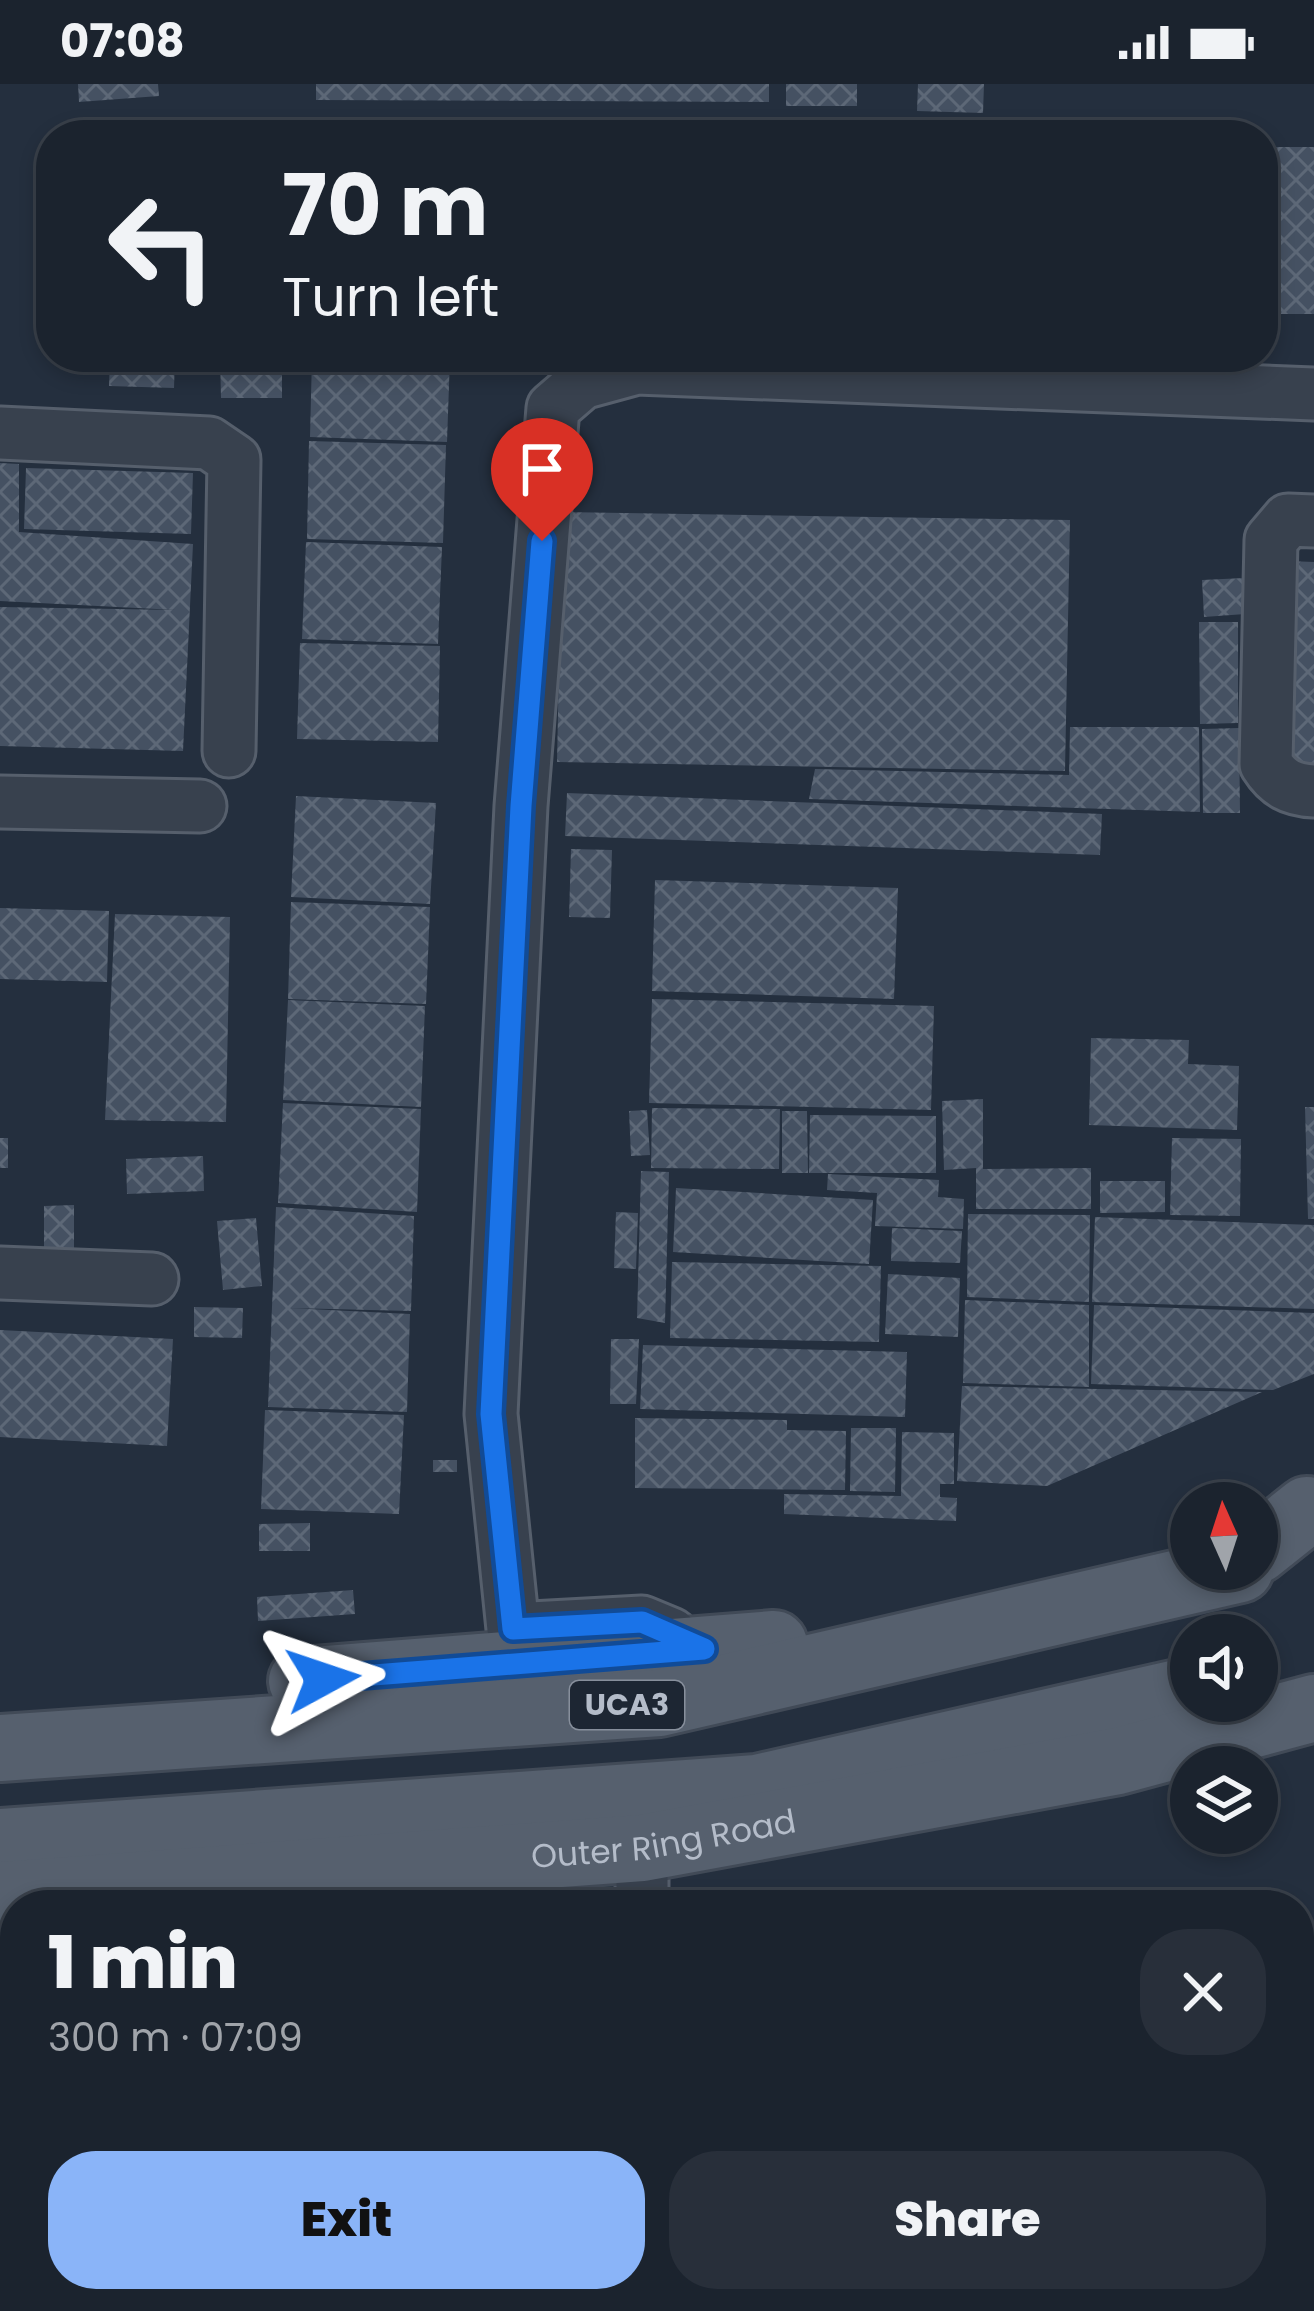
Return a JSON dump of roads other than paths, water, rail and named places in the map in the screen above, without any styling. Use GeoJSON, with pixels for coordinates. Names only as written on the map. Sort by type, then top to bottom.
{"type":"FeatureCollection","features":[{"type":"Feature","properties":{"kind":"main road"},"geometry":{"type":"LineString","coordinates":[[1278,1533],[1307,1510],[1312,1494]]}},
{"type":"Feature","properties":{"kind":"main road"},"geometry":{"type":"LineString","coordinates":[[1278,1562],[1314,1558]]}},
{"type":"Feature","properties":{"kind":"main road","name":"UCA3"},"geometry":{"type":"LineString","coordinates":[[0,1748],[659,1703],[1170,1585]]}},
{"type":"Feature","properties":{"kind":"main road","name":"UCA3"},"geometry":{"type":"LineString","coordinates":[[0,1707],[1177,1615],[1210,1590]]}},
{"type":"Feature","properties":{"kind":"main road"},"geometry":{"type":"LineString","coordinates":[[1278,1672],[1314,1664]]}},
{"type":"Feature","properties":{"kind":"main road","name":"Outer Ring Road"},"geometry":{"type":"LineString","coordinates":[[0,1842],[757,1788],[1170,1695]]}},
{"type":"Feature","properties":{"kind":"main road","name":"Outer Ring Road"},"geometry":{"type":"LineString","coordinates":[[169,1890],[642,1876],[1118,1761],[1314,1708]]}},
{"type":"Feature","properties":{"kind":"street"},"geometry":{"type":"LineString","coordinates":[[622,372],[582,383],[553,409],[521,806],[491,1414],[513,1629],[642,1622],[704,1649]]}},
{"type":"Feature","properties":{"kind":"street"},"geometry":{"type":"LineString","coordinates":[[741,372],[1314,394]]}},
{"type":"Feature","properties":{"kind":"street"},"geometry":{"type":"LineString","coordinates":[[0,433],[208,442],[234,460],[229,752]]}},
{"type":"Feature","properties":{"kind":"street"},"geometry":{"type":"LineString","coordinates":[[1314,521],[1288,520],[1271,540],[1266,764],[1276,780],[1298,790],[1314,790]]}},
{"type":"Feature","properties":{"kind":"street"},"geometry":{"type":"LineString","coordinates":[[0,802],[200,806]]}},
{"type":"Feature","properties":{"kind":"street"},"geometry":{"type":"LineString","coordinates":[[0,1273],[152,1279]]}}]}
